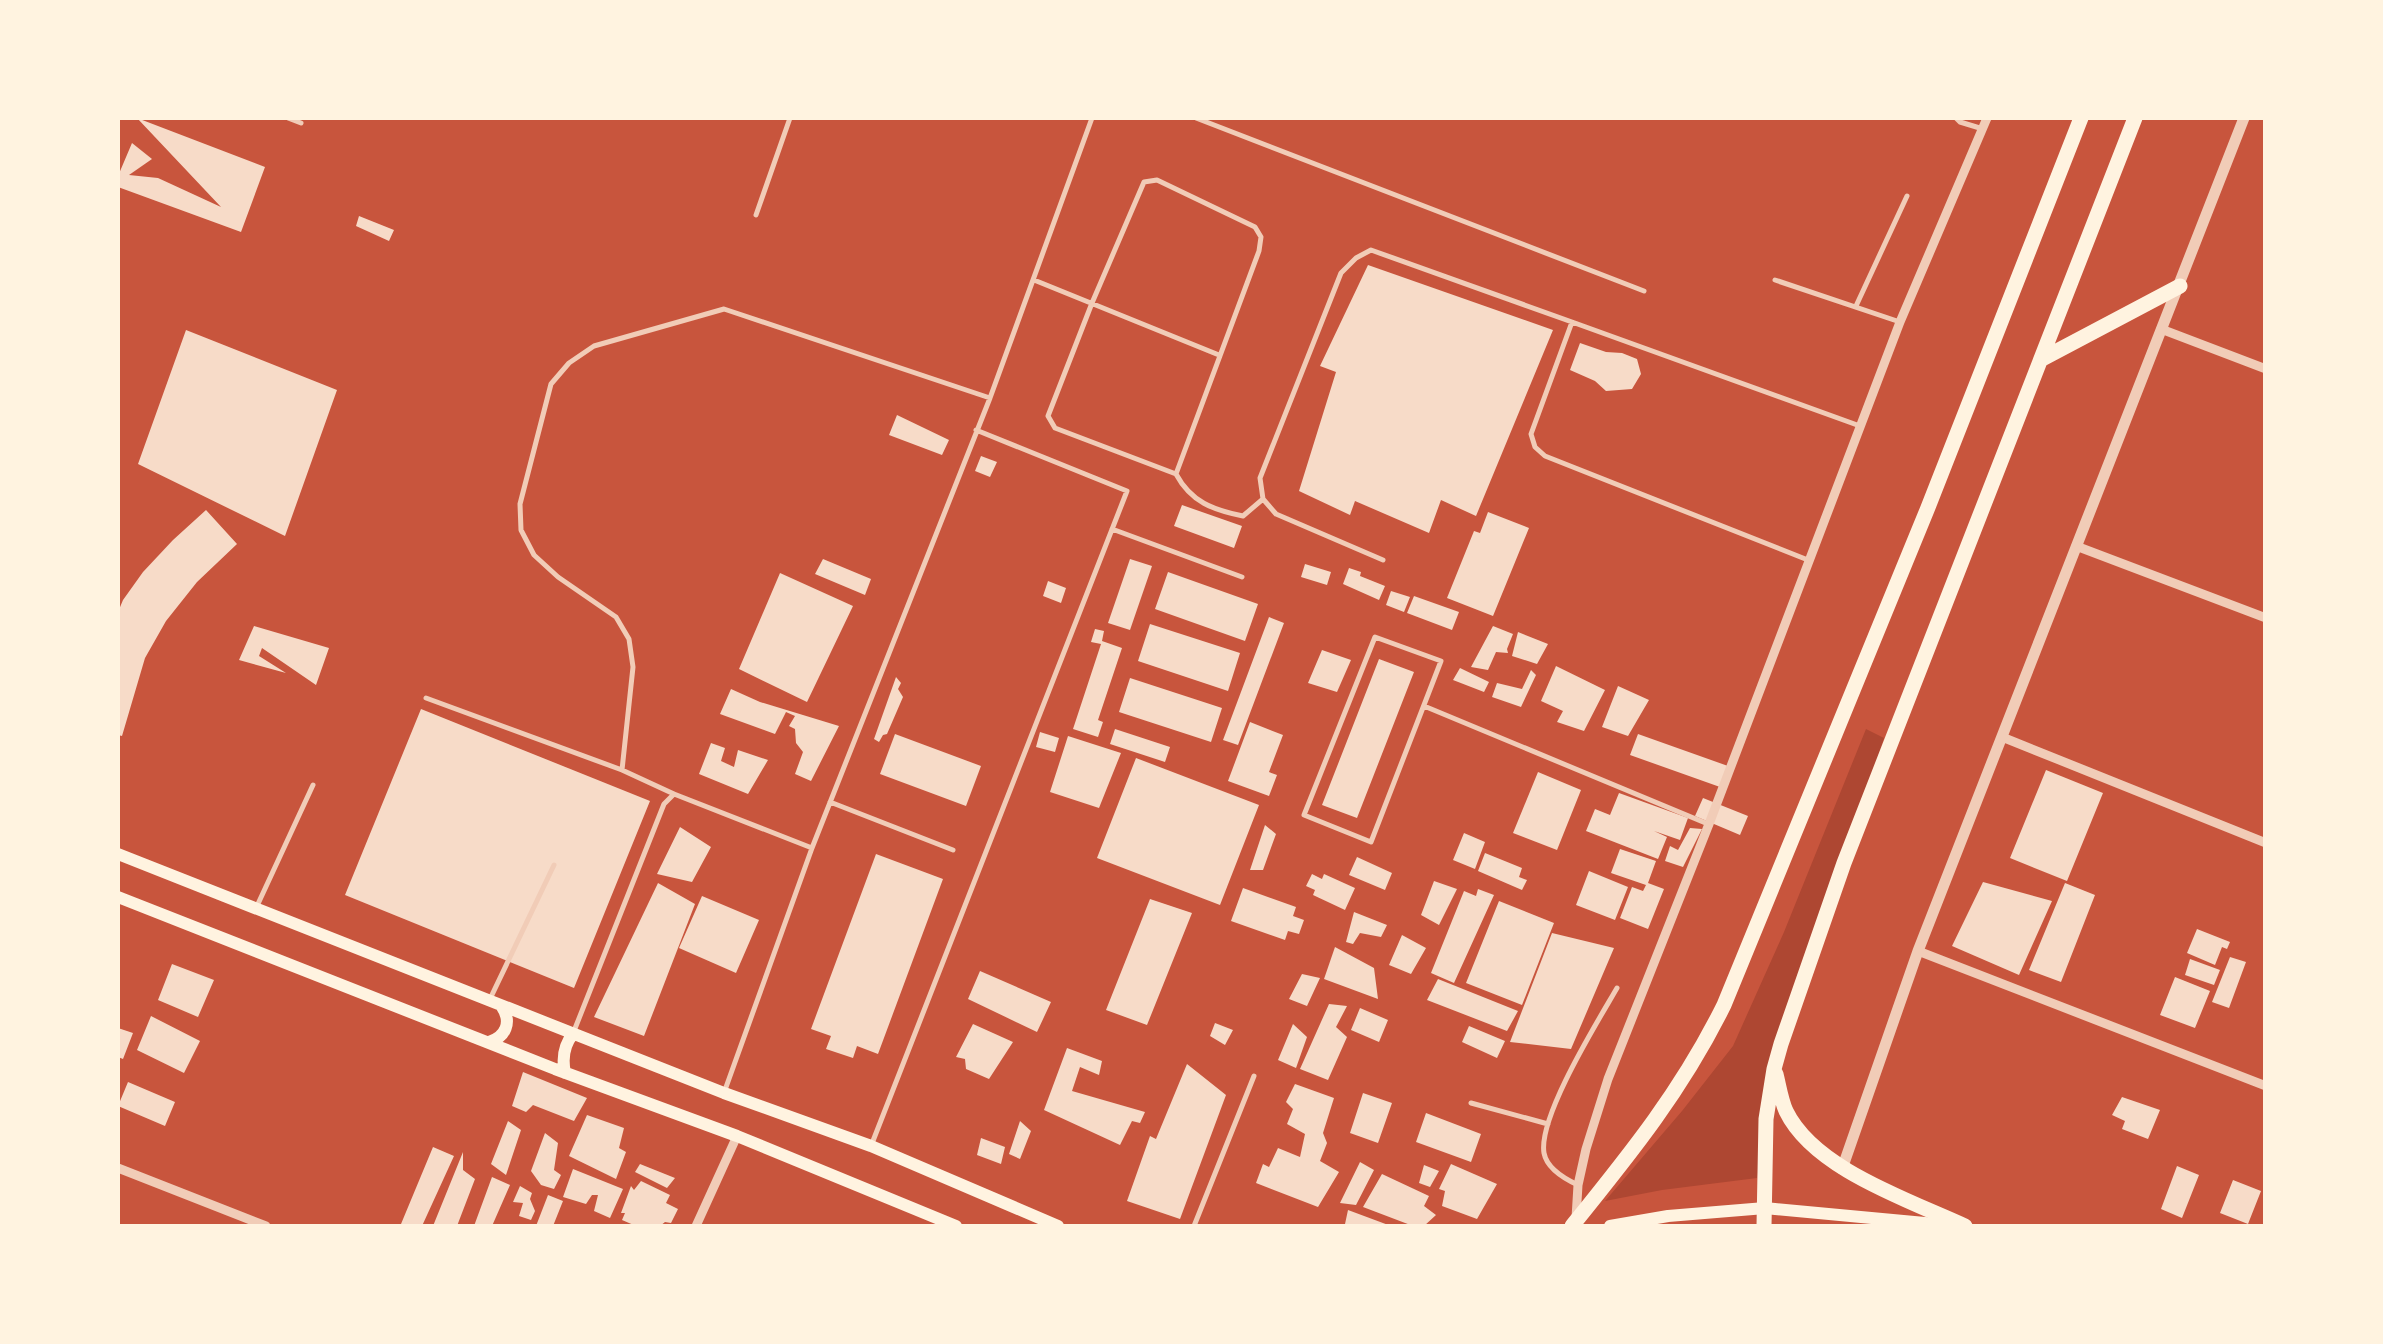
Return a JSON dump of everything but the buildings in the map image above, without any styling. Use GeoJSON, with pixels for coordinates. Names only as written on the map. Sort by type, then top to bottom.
{"type":"FeatureCollection","features":[{"type":"Feature","properties":{"kind":"highway"},"geometry":{"type":"LineString","coordinates":[[1574,1225],[1672,1098],[1724,1005],[1927,510],[2081,118]]}},
{"type":"Feature","properties":{"kind":"highway"},"geometry":{"type":"LineString","coordinates":[[1764,1226],[1766,1119],[1774,1069],[1844,862],[2135,118]]}},
{"type":"Feature","properties":{"kind":"highway"},"geometry":{"type":"LineString","coordinates":[[2042,359],[2180,286]]}},
{"type":"Feature","properties":{"kind":"highway"},"geometry":{"type":"LineString","coordinates":[[1774,1069],[1785,1110],[1802,1136],[1842,1169],[1965,1226]]}},
{"type":"Feature","properties":{"kind":"main road"},"geometry":{"type":"LineString","coordinates":[[118,854],[573,1034],[871,1146],[1058,1226]]}},
{"type":"Feature","properties":{"kind":"main road"},"geometry":{"type":"LineString","coordinates":[[118,897],[736,1136],[956,1226]]}},
{"type":"Feature","properties":{"kind":"main road"},"geometry":{"type":"LineString","coordinates":[[489,1042],[505,1032],[508,1019],[496,1004]]}},
{"type":"Feature","properties":{"kind":"main road"},"geometry":{"type":"LineString","coordinates":[[565,1073],[565,1050],[573,1034]]}},
{"type":"Feature","properties":{"kind":"main road"},"geometry":{"type":"LineString","coordinates":[[1610,1226],[1668,1216],[1766,1208],[1957,1226]]}},
{"type":"Feature","properties":{"kind":"street"},"geometry":{"type":"LineString","coordinates":[[1574,1225],[1578,1185],[1608,1080],[1900,322],[1987,118]]}},
{"type":"Feature","properties":{"kind":"street"},"geometry":{"type":"LineString","coordinates":[[1842,1169],[1918,950],[2244,118]]}},
{"type":"Feature","properties":{"kind":"street"},"geometry":{"type":"LineString","coordinates":[[2161,330],[2266,369]]}},
{"type":"Feature","properties":{"kind":"street"},"geometry":{"type":"LineString","coordinates":[[2076,546],[2266,618]]}},
{"type":"Feature","properties":{"kind":"street"},"geometry":{"type":"LineString","coordinates":[[2002,737],[2266,843]]}},
{"type":"Feature","properties":{"kind":"street"},"geometry":{"type":"LineString","coordinates":[[1918,950],[2266,1086]]}},
{"type":"Feature","properties":{"kind":"street"},"geometry":{"type":"LineString","coordinates":[[696,1226],[736,1136]]}},
{"type":"Feature","properties":{"kind":"street"},"geometry":{"type":"LineString","coordinates":[[118,1168],[266,1226]]}},
{"type":"Feature","properties":{"kind":"lane"},"geometry":{"type":"LineString","coordinates":[[288,118],[301,123]]}},
{"type":"Feature","properties":{"kind":"lane"},"geometry":{"type":"LineString","coordinates":[[756,215],[790,118]]}},
{"type":"Feature","properties":{"kind":"lane"},"geometry":{"type":"LineString","coordinates":[[724,1092],[812,848],[990,398],[1092,118]]}},
{"type":"Feature","properties":{"kind":"lane"},"geometry":{"type":"LineString","coordinates":[[1196,118],[1644,291]]}},
{"type":"Feature","properties":{"kind":"lane"},"geometry":{"type":"LineString","coordinates":[[1956,118],[1983,128]]}},
{"type":"Feature","properties":{"kind":"lane"},"geometry":{"type":"LineString","coordinates":[[1176,474],[1260,251],[1261,237],[1255,227],[1156,180],[1144,182],[1048,416],[1055,428],[1176,474],[1194,499],[1224,512],[1243,516],[1263,498]]}},
{"type":"Feature","properties":{"kind":"lane"},"geometry":{"type":"LineString","coordinates":[[1856,306],[1907,196]]}},
{"type":"Feature","properties":{"kind":"lane"},"geometry":{"type":"LineString","coordinates":[[1383,560],[1276,514],[1263,498],[1260,478],[1341,273],[1371,250],[1860,426]]}},
{"type":"Feature","properties":{"kind":"lane"},"geometry":{"type":"LineString","coordinates":[[1034,280],[1219,354]]}},
{"type":"Feature","properties":{"kind":"lane"},"geometry":{"type":"LineString","coordinates":[[1775,280],[1900,322]]}},
{"type":"Feature","properties":{"kind":"lane"},"geometry":{"type":"LineString","coordinates":[[622,770],[633,667],[630,639],[616,618],[534,555],[521,530],[520,504],[550,384],[568,363],[594,346],[724,309],[990,398]]}},
{"type":"Feature","properties":{"kind":"lane"},"geometry":{"type":"LineString","coordinates":[[1572,322],[1530,434],[1534,447],[1545,456],[1808,560]]}},
{"type":"Feature","properties":{"kind":"lane"},"geometry":{"type":"LineString","coordinates":[[871,1146],[1127,491],[976,430]]}},
{"type":"Feature","properties":{"kind":"lane"},"geometry":{"type":"LineString","coordinates":[[1112,530],[1242,578]]}},
{"type":"Feature","properties":{"kind":"lane"},"geometry":{"type":"LineString","coordinates":[[1374,637],[1442,661],[1424,706],[1371,842],[1304,814],[1374,637]]}},
{"type":"Feature","properties":{"kind":"lane"},"geometry":{"type":"LineString","coordinates":[[426,698],[622,770],[812,848]]}},
{"type":"Feature","properties":{"kind":"lane"},"geometry":{"type":"LineString","coordinates":[[1424,706],[1709,824]]}},
{"type":"Feature","properties":{"kind":"lane"},"geometry":{"type":"LineString","coordinates":[[256,909],[312,785]]}},
{"type":"Feature","properties":{"kind":"lane"},"geometry":{"type":"LineString","coordinates":[[573,1034],[664,804],[674,794]]}},
{"type":"Feature","properties":{"kind":"lane"},"geometry":{"type":"LineString","coordinates":[[830,802],[954,850]]}},
{"type":"Feature","properties":{"kind":"lane"},"geometry":{"type":"LineString","coordinates":[[496,1004],[554,864]]}},
{"type":"Feature","properties":{"kind":"lane"},"geometry":{"type":"LineString","coordinates":[[1578,1185],[1563,1178],[1544,1153],[1548,1124],[1564,1083],[1617,988]]}},
{"type":"Feature","properties":{"kind":"lane"},"geometry":{"type":"LineString","coordinates":[[1194,1226],[1254,1076]]}},
{"type":"Feature","properties":{"kind":"lane"},"geometry":{"type":"LineString","coordinates":[[1471,1102],[1548,1124]]}},
{"type":"Feature","properties":{"kind":"shaded area"},"geometry":{"type":"Polygon","coordinates":[[[1866,729],[1884,738],[1778,1059],[1757,1178],[1605,1201],[1733,1046],[1866,729]]]}}]}
